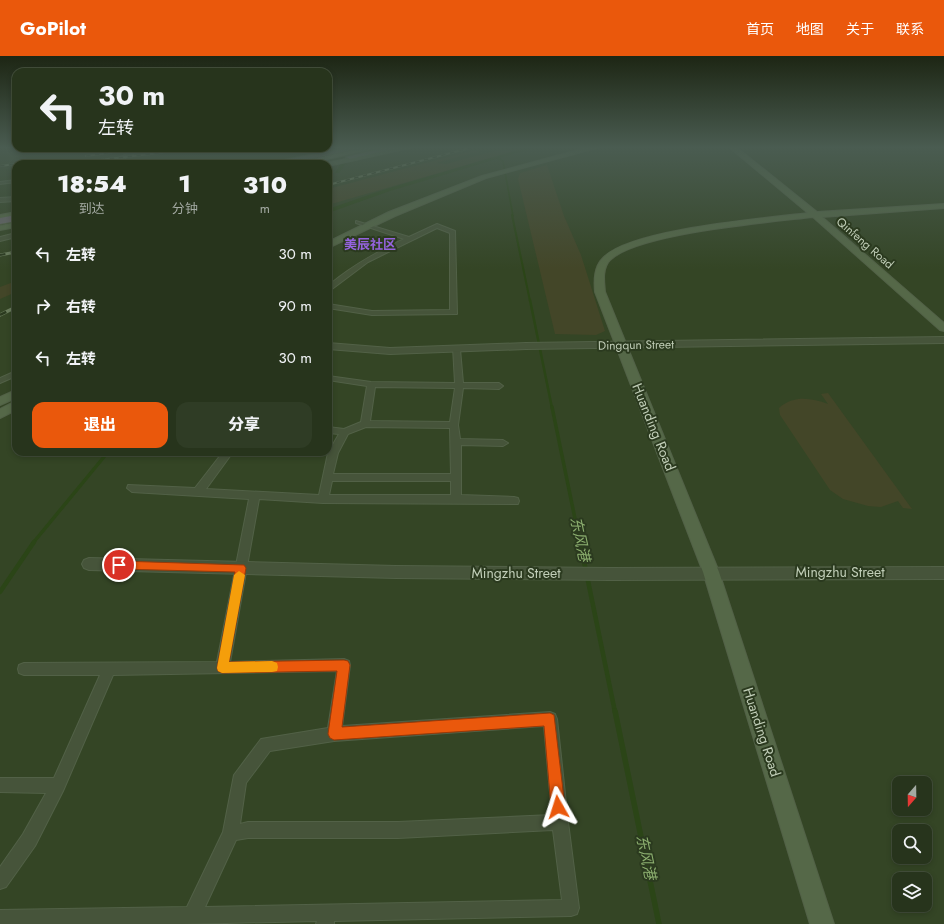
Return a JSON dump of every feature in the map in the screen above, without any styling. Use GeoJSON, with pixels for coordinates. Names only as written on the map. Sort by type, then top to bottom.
{"type":"FeatureCollection","features":[{"type":"Feature","properties":{"kind":"highway"},"geometry":{"type":"LineString","coordinates":[[0,221],[12,219]]}},
{"type":"Feature","properties":{"kind":"highway"},"geometry":{"type":"LineString","coordinates":[[0,227],[12,225]]}},
{"type":"Feature","properties":{"kind":"main road"},"geometry":{"type":"LineString","coordinates":[[332,235],[358,222],[443,188]]}},
{"type":"Feature","properties":{"kind":"main road"},"geometry":{"type":"LineString","coordinates":[[332,243],[392,214],[458,188]]}},
{"type":"Feature","properties":{"kind":"main road","name":"Qinfeng Road"},"geometry":{"type":"LineString","coordinates":[[782,188],[944,328]]}},
{"type":"Feature","properties":{"kind":"main road","name":"Huanding Road"},"geometry":{"type":"LineString","coordinates":[[822,924],[711,572],[600,292],[599,272],[607,258],[623,248],[644,241],[717,227],[855,210],[944,206]]}},
{"type":"Feature","properties":{"kind":"main road"},"geometry":{"type":"LineString","coordinates":[[0,217],[12,215]]}},
{"type":"Feature","properties":{"kind":"main road"},"geometry":{"type":"LineString","coordinates":[[0,402],[12,396]]}},
{"type":"Feature","properties":{"kind":"main road"},"geometry":{"type":"LineString","coordinates":[[0,414],[12,407]]}},
{"type":"Feature","properties":{"kind":"street"},"geometry":{"type":"LineString","coordinates":[[0,200],[12,199]]}},
{"type":"Feature","properties":{"kind":"street"},"geometry":{"type":"LineString","coordinates":[[358,222],[410,240]]}},
{"type":"Feature","properties":{"kind":"street"},"geometry":{"type":"LineString","coordinates":[[332,286],[343,276],[364,261],[437,226],[453,232],[454,312],[372,313],[332,307]]}},
{"type":"Feature","properties":{"kind":"street"},"geometry":{"type":"LineString","coordinates":[[0,239],[12,236]]}},
{"type":"Feature","properties":{"kind":"street","name":"Dingqun Street"},"geometry":{"type":"LineString","coordinates":[[332,346],[390,351],[526,346],[565,347],[621,344],[944,340]]}},
{"type":"Feature","properties":{"kind":"street"},"geometry":{"type":"LineString","coordinates":[[456,349],[459,386],[454,425],[456,442],[456,499]]}},
{"type":"Feature","properties":{"kind":"street"},"geometry":{"type":"LineString","coordinates":[[0,381],[12,375]]}},
{"type":"Feature","properties":{"kind":"street"},"geometry":{"type":"LineString","coordinates":[[332,379],[371,384],[498,386]]}},
{"type":"Feature","properties":{"kind":"street"},"geometry":{"type":"LineString","coordinates":[[365,424],[371,384]]}},
{"type":"Feature","properties":{"kind":"street"},"geometry":{"type":"LineString","coordinates":[[332,430],[345,432],[365,424],[454,425]]}},
{"type":"Feature","properties":{"kind":"street"},"geometry":{"type":"LineString","coordinates":[[323,498],[333,453],[345,432]]}},
{"type":"Feature","properties":{"kind":"street"},"geometry":{"type":"LineString","coordinates":[[456,442],[503,443]]}},
{"type":"Feature","properties":{"kind":"street"},"geometry":{"type":"LineString","coordinates":[[198,492],[225,456]]}},
{"type":"Feature","properties":{"kind":"street"},"geometry":{"type":"LineString","coordinates":[[327,477],[456,478]]}},
{"type":"Feature","properties":{"kind":"street"},"geometry":{"type":"LineString","coordinates":[[132,488],[323,498],[514,501]]}},
{"type":"Feature","properties":{"kind":"street"},"geometry":{"type":"LineString","coordinates":[[222,668],[255,495]]}},
{"type":"Feature","properties":{"kind":"street","name":"Mingzhu Street"},"geometry":{"type":"LineString","coordinates":[[89,564],[396,572],[610,574],[711,572],[944,573]]}},
{"type":"Feature","properties":{"kind":"street"},"geometry":{"type":"LineString","coordinates":[[24,669],[222,668],[344,665],[334,734]]}},
{"type":"Feature","properties":{"kind":"street"},"geometry":{"type":"LineString","coordinates":[[0,881],[29,840],[58,786],[109,669]]}},
{"type":"Feature","properties":{"kind":"street"},"geometry":{"type":"LineString","coordinates":[[0,919],[90,920],[192,915],[326,918],[571,908],[560,822],[550,719],[334,734],[266,744],[238,780],[231,834],[192,915]]}},
{"type":"Feature","properties":{"kind":"street"},"geometry":{"type":"LineString","coordinates":[[0,785],[58,786]]}},
{"type":"Feature","properties":{"kind":"street"},"geometry":{"type":"LineString","coordinates":[[231,834],[248,830],[398,830],[560,822]]}},
{"type":"Feature","properties":{"kind":"green space"},"geometry":{"type":"Polygon","coordinates":[[[332,188],[334,188],[388,188],[332,204],[332,188]]]}},
{"type":"Feature","properties":{"kind":"green space"},"geometry":{"type":"Polygon","coordinates":[[[520,188],[555,188],[564,216],[581,255],[605,331],[596,335],[555,334],[520,188]]]}},
{"type":"Feature","properties":{"kind":"green space"},"geometry":{"type":"Polygon","coordinates":[[[12,282],[12,294],[0,299],[0,287],[12,282]]]}},
{"type":"Feature","properties":{"kind":"green space"},"geometry":{"type":"Polygon","coordinates":[[[828,393],[912,509],[903,508],[898,501],[881,507],[868,506],[843,499],[830,490],[780,415],[779,408],[797,399],[809,399],[828,404],[821,394],[828,393]]]}},
{"type":"Feature","properties":{"kind":"waterway"},"geometry":{"type":"LineString","coordinates":[[332,210],[396,188]]}},
{"type":"Feature","properties":{"kind":"waterway","name":"东风港"},"geometry":{"type":"LineString","coordinates":[[508,188],[513,216]]}},
{"type":"Feature","properties":{"kind":"waterway","name":"东风港"},"geometry":{"type":"LineString","coordinates":[[512,215],[530,301]]}},
{"type":"Feature","properties":{"kind":"waterway","name":"东风港"},"geometry":{"type":"LineString","coordinates":[[530,300],[552,408]]}},
{"type":"Feature","properties":{"kind":"waterway","name":"东风港"},"geometry":{"type":"LineString","coordinates":[[552,407],[580,543]]}},
{"type":"Feature","properties":{"kind":"waterway"},"geometry":{"type":"LineString","coordinates":[[33,543],[105,456]]}},
{"type":"Feature","properties":{"kind":"waterway"},"geometry":{"type":"LineString","coordinates":[[0,592],[34,542]]}},
{"type":"Feature","properties":{"kind":"waterway","name":"东风港"},"geometry":{"type":"LineString","coordinates":[[580,542],[615,712]]}},
{"type":"Feature","properties":{"kind":"waterway","name":"东风港"},"geometry":{"type":"LineString","coordinates":[[615,711],[659,924]]}},
{"type":"Feature","properties":{"kind":"railway"},"geometry":{"type":"LineString","coordinates":[[0,255],[12,253]]}},
{"type":"Feature","properties":{"kind":"railway"},"geometry":{"type":"LineString","coordinates":[[0,315],[12,309]]}},
{"type":"Feature","properties":{"kind":"slow traffic"},"geometry":{"type":"LineString","coordinates":[[239,575],[222,668],[272,667]]}},
{"type":"Feature","properties":{"kind":"district","name":"美辰社区"},"geometry":{"type":"Point","coordinates":[370,244]}},
{"type":"Feature","properties":{"kind":"route"},"geometry":{"type":"LineString","coordinates":[[119,565],[241,568],[222,668],[344,665],[334,734],[550,719],[558,807]]}}]}
